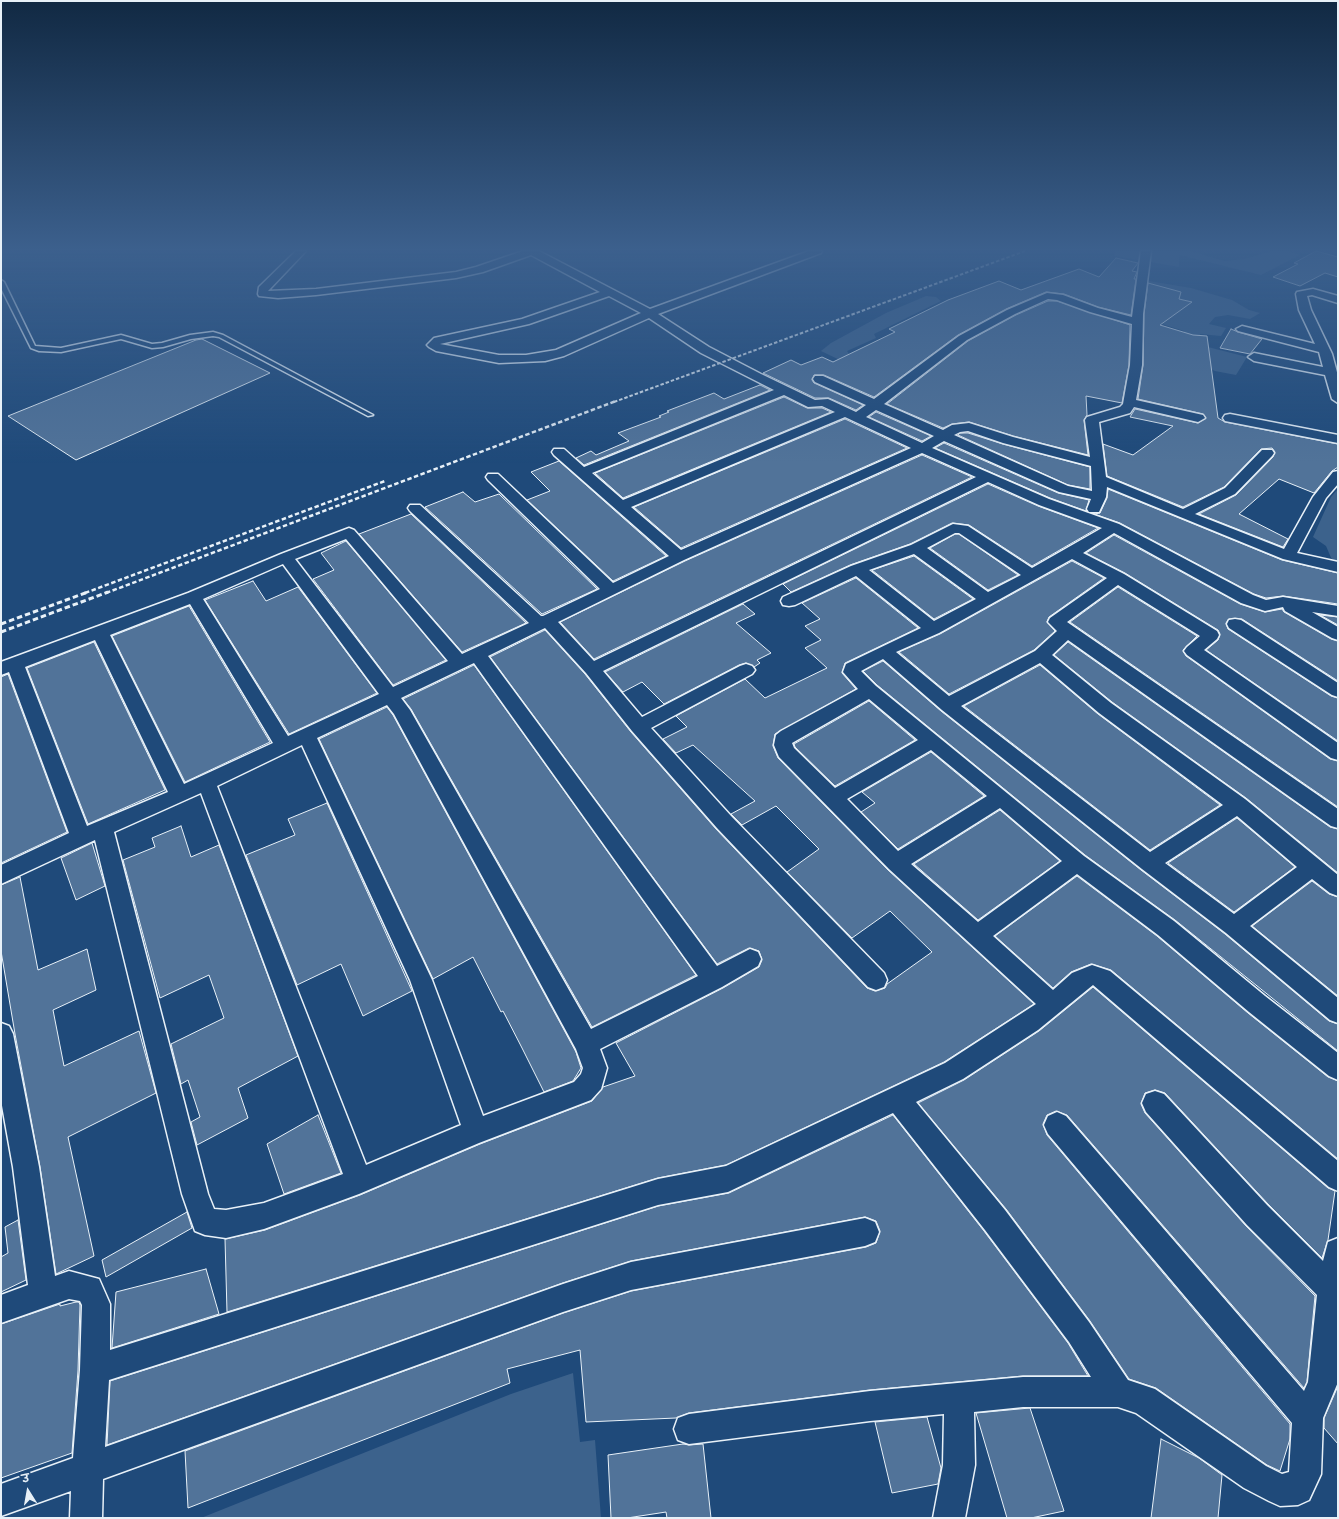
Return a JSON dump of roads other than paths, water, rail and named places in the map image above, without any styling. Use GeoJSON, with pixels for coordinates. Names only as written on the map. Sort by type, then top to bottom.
{"type":"FeatureCollection","features":[{"type":"Feature","properties":{"kind":"street"},"geometry":{"type":"LineString","coordinates":[[525,322],[438,340],[433,345],[450,350],[499,359],[533,358],[560,353],[630,322]]}},
{"type":"Feature","properties":{"kind":"street"},"geometry":{"type":"LineString","coordinates":[[663,322],[705,350],[813,404],[823,402],[988,478],[1044,502],[1114,527],[1247,599],[1265,606]]}},
{"type":"Feature","properties":{"kind":"street"},"geometry":{"type":"LineString","coordinates":[[621,506],[875,405],[963,338],[993,322]]}},
{"type":"Feature","properties":{"kind":"street"},"geometry":{"type":"LineString","coordinates":[[1087,518],[1097,505],[1099,498],[1099,479],[1092,420],[1125,410],[1130,402],[1136,364],[1138,322]]}},
{"type":"Feature","properties":{"kind":"street"},"geometry":{"type":"LineString","coordinates":[[1311,322],[1324,350],[1338,399]]}},
{"type":"Feature","properties":{"kind":"street"},"geometry":{"type":"LineString","coordinates":[[1242,329],[1324,350]]}},
{"type":"Feature","properties":{"kind":"street"},"geometry":{"type":"LineString","coordinates":[[1254,357],[1331,372]]}},
{"type":"Feature","properties":{"kind":"street"},"geometry":{"type":"LineString","coordinates":[[819,379],[1040,480],[1064,489],[1099,498]]}},
{"type":"Feature","properties":{"kind":"street"},"geometry":{"type":"LineString","coordinates":[[583,472],[785,390]]}},
{"type":"Feature","properties":{"kind":"street"},"geometry":{"type":"LineString","coordinates":[[1130,402],[1198,418]]}},
{"type":"Feature","properties":{"kind":"street"},"geometry":{"type":"LineString","coordinates":[[1230,418],[1338,439]]}},
{"type":"Feature","properties":{"kind":"street"},"geometry":{"type":"LineString","coordinates":[[1,875],[81,837],[103,829],[179,795],[679,558],[922,448],[957,428],[969,427],[1008,440],[1096,463]]}},
{"type":"Feature","properties":{"kind":"street"},"geometry":{"type":"LineString","coordinates":[[559,452],[679,558]]}},
{"type":"Feature","properties":{"kind":"street"},"geometry":{"type":"LineString","coordinates":[[1183,514],[1230,491],[1267,453]]}},
{"type":"Feature","properties":{"kind":"street"},"geometry":{"type":"LineString","coordinates":[[1288,556],[1320,497],[1338,475]]}},
{"type":"Feature","properties":{"kind":"street"},"geometry":{"type":"LineString","coordinates":[[493,477],[611,590]]}},
{"type":"Feature","properties":{"kind":"street"},"geometry":{"type":"LineString","coordinates":[[592,669],[988,478]]}},
{"type":"Feature","properties":{"kind":"street"},"geometry":{"type":"LineString","coordinates":[[1099,479],[1288,556],[1338,567]]}},
{"type":"Feature","properties":{"kind":"street"},"geometry":{"type":"LineString","coordinates":[[416,508],[543,622],[592,669],[639,726],[724,822],[876,980]]}},
{"type":"Feature","properties":{"kind":"street"},"geometry":{"type":"LineString","coordinates":[[1114,527],[1072,553],[988,600],[933,629],[884,651],[852,668],[852,672],[870,690],[931,741],[1001,796],[1077,862],[1166,928],[1256,1004],[1338,1068]]}},
{"type":"Feature","properties":{"kind":"street"},"geometry":{"type":"LineString","coordinates":[[789,601],[857,569],[916,548],[949,529],[958,528],[1032,575]]}},
{"type":"Feature","properties":{"kind":"street"},"geometry":{"type":"LineString","coordinates":[[81,837],[8,666],[194,597],[349,533],[468,658],[714,980]]}},
{"type":"Feature","properties":{"kind":"street"},"geometry":{"type":"LineString","coordinates":[[916,548],[988,600]]}},
{"type":"Feature","properties":{"kind":"street"},"geometry":{"type":"LineString","coordinates":[[1072,553],[1118,578],[1211,635]]}},
{"type":"Feature","properties":{"kind":"street"},"geometry":{"type":"LineString","coordinates":[[103,829],[195,1194],[205,1221],[226,1224],[264,1216],[359,1181],[476,1131],[582,1091],[592,1080],[595,1068],[586,1044],[401,710],[286,558]]}},
{"type":"Feature","properties":{"kind":"street"},"geometry":{"type":"LineString","coordinates":[[857,569],[933,629]]}},
{"type":"Feature","properties":{"kind":"street"},"geometry":{"type":"LineString","coordinates":[[1118,578],[1056,622],[1338,820]]}},
{"type":"Feature","properties":{"kind":"street"},"geometry":{"type":"LineString","coordinates":[[194,597],[238,672],[284,745]]}},
{"type":"Feature","properties":{"kind":"street"},"geometry":{"type":"LineString","coordinates":[[1283,602],[1338,634]]}},
{"type":"Feature","properties":{"kind":"street"},"geometry":{"type":"LineString","coordinates":[[1338,611],[1283,602],[1265,606],[1235,624],[1211,635],[1193,651],[1338,753]]}},
{"type":"Feature","properties":{"kind":"street"},"geometry":{"type":"LineString","coordinates":[[1235,624],[1338,691]]}},
{"type":"Feature","properties":{"kind":"street"},"geometry":{"type":"LineString","coordinates":[[948,705],[1041,655],[1062,636],[1066,630]]}},
{"type":"Feature","properties":{"kind":"street"},"geometry":{"type":"LineString","coordinates":[[100,632],[179,795]]}},
{"type":"Feature","properties":{"kind":"street"},"geometry":{"type":"LineString","coordinates":[[884,651],[948,705],[1149,863],[1234,926],[1338,1012]]}},
{"type":"Feature","properties":{"kind":"street"},"geometry":{"type":"LineString","coordinates":[[1041,655],[1105,708],[1238,805],[1338,887]]}},
{"type":"Feature","properties":{"kind":"street"},"geometry":{"type":"LineString","coordinates":[[639,726],[746,670]]}},
{"type":"Feature","properties":{"kind":"street"},"geometry":{"type":"LineString","coordinates":[[870,690],[784,740],[783,745],[786,752],[896,863],[1053,1005]]}},
{"type":"Feature","properties":{"kind":"street"},"geometry":{"type":"LineString","coordinates":[[306,734],[421,980],[476,1131]]}},
{"type":"Feature","properties":{"kind":"street"},"geometry":{"type":"LineString","coordinates":[[833,798],[931,741]]}},
{"type":"Feature","properties":{"kind":"street"},"geometry":{"type":"LineString","coordinates":[[206,782],[359,1181]]}},
{"type":"Feature","properties":{"kind":"street"},"geometry":{"type":"LineString","coordinates":[[896,863],[1001,796]]}},
{"type":"Feature","properties":{"kind":"street"},"geometry":{"type":"LineString","coordinates":[[1149,863],[1238,805]]}},
{"type":"Feature","properties":{"kind":"street"},"geometry":{"type":"LineString","coordinates":[[977,935],[1077,862]]}},
{"type":"Feature","properties":{"kind":"street"},"geometry":{"type":"LineString","coordinates":[[1234,926],[1312,867]]}},
{"type":"Feature","properties":{"kind":"street"},"geometry":{"type":"LineString","coordinates":[[586,1044],[714,980],[750,959]]}},
{"type":"Feature","properties":{"kind":"street"},"geometry":{"type":"LineString","coordinates":[[95,1370],[658,1192],[728,1179],[954,1071],[1030,1022],[1053,1005],[1080,980],[1092,975],[1102,978],[1338,1178]]}},
{"type":"Feature","properties":{"kind":"street"},"geometry":{"type":"LineString","coordinates":[[1,1034],[26,1167],[43,1294]]}},
{"type":"Feature","properties":{"kind":"street"},"geometry":{"type":"LineString","coordinates":[[898,1098],[995,1220],[1065,1313],[1118,1392]]}},
{"type":"Feature","properties":{"kind":"street"},"geometry":{"type":"LineString","coordinates":[[1155,1103],[1257,1215],[1335,1293]]}},
{"type":"Feature","properties":{"kind":"street"},"geometry":{"type":"LineString","coordinates":[[1057,1125],[1308,1418]]}},
{"type":"Feature","properties":{"kind":"street"},"geometry":{"type":"LineString","coordinates":[[1,1500],[563,1298],[631,1276],[865,1232]]}},
{"type":"Feature","properties":{"kind":"street"},"geometry":{"type":"LineString","coordinates":[[689,1429],[870,1406],[1023,1392],[1118,1392],[1144,1400],[1255,1477],[1280,1490],[1298,1489],[1305,1474],[1308,1418],[1323,1382],[1335,1293],[1338,1252]]}},
{"type":"Feature","properties":{"kind":"street"},"geometry":{"type":"LineString","coordinates":[[1,1309],[69,1285],[89,1289],[96,1304],[95,1370],[86,1518]]}},
{"type":"Feature","properties":{"kind":"street"},"geometry":{"type":"LineString","coordinates":[[949,1518],[959,1465],[959,1398]]}},
{"type":"Feature","properties":{"kind":"lane"},"geometry":{"type":"LineString","coordinates":[[21,322],[34,347],[39,349],[61,350],[121,337],[152,346],[163,346],[190,337],[213,334],[221,336],[370,415]]}},
{"type":"Feature","properties":{"kind":"railway"},"geometry":{"type":"LineString","coordinates":[[614,402],[832,322]]}},
{"type":"Feature","properties":{"kind":"railway"},"geometry":{"type":"LineString","coordinates":[[106,593],[616,401]]}},
{"type":"Feature","properties":{"kind":"railway"},"geometry":{"type":"LineString","coordinates":[[85,593],[385,481]]}},
{"type":"Feature","properties":{"kind":"railway"},"geometry":{"type":"LineString","coordinates":[[1,624],[88,592]]}},
{"type":"Feature","properties":{"kind":"railway"},"geometry":{"type":"LineString","coordinates":[[1,632],[108,592]]}}]}
